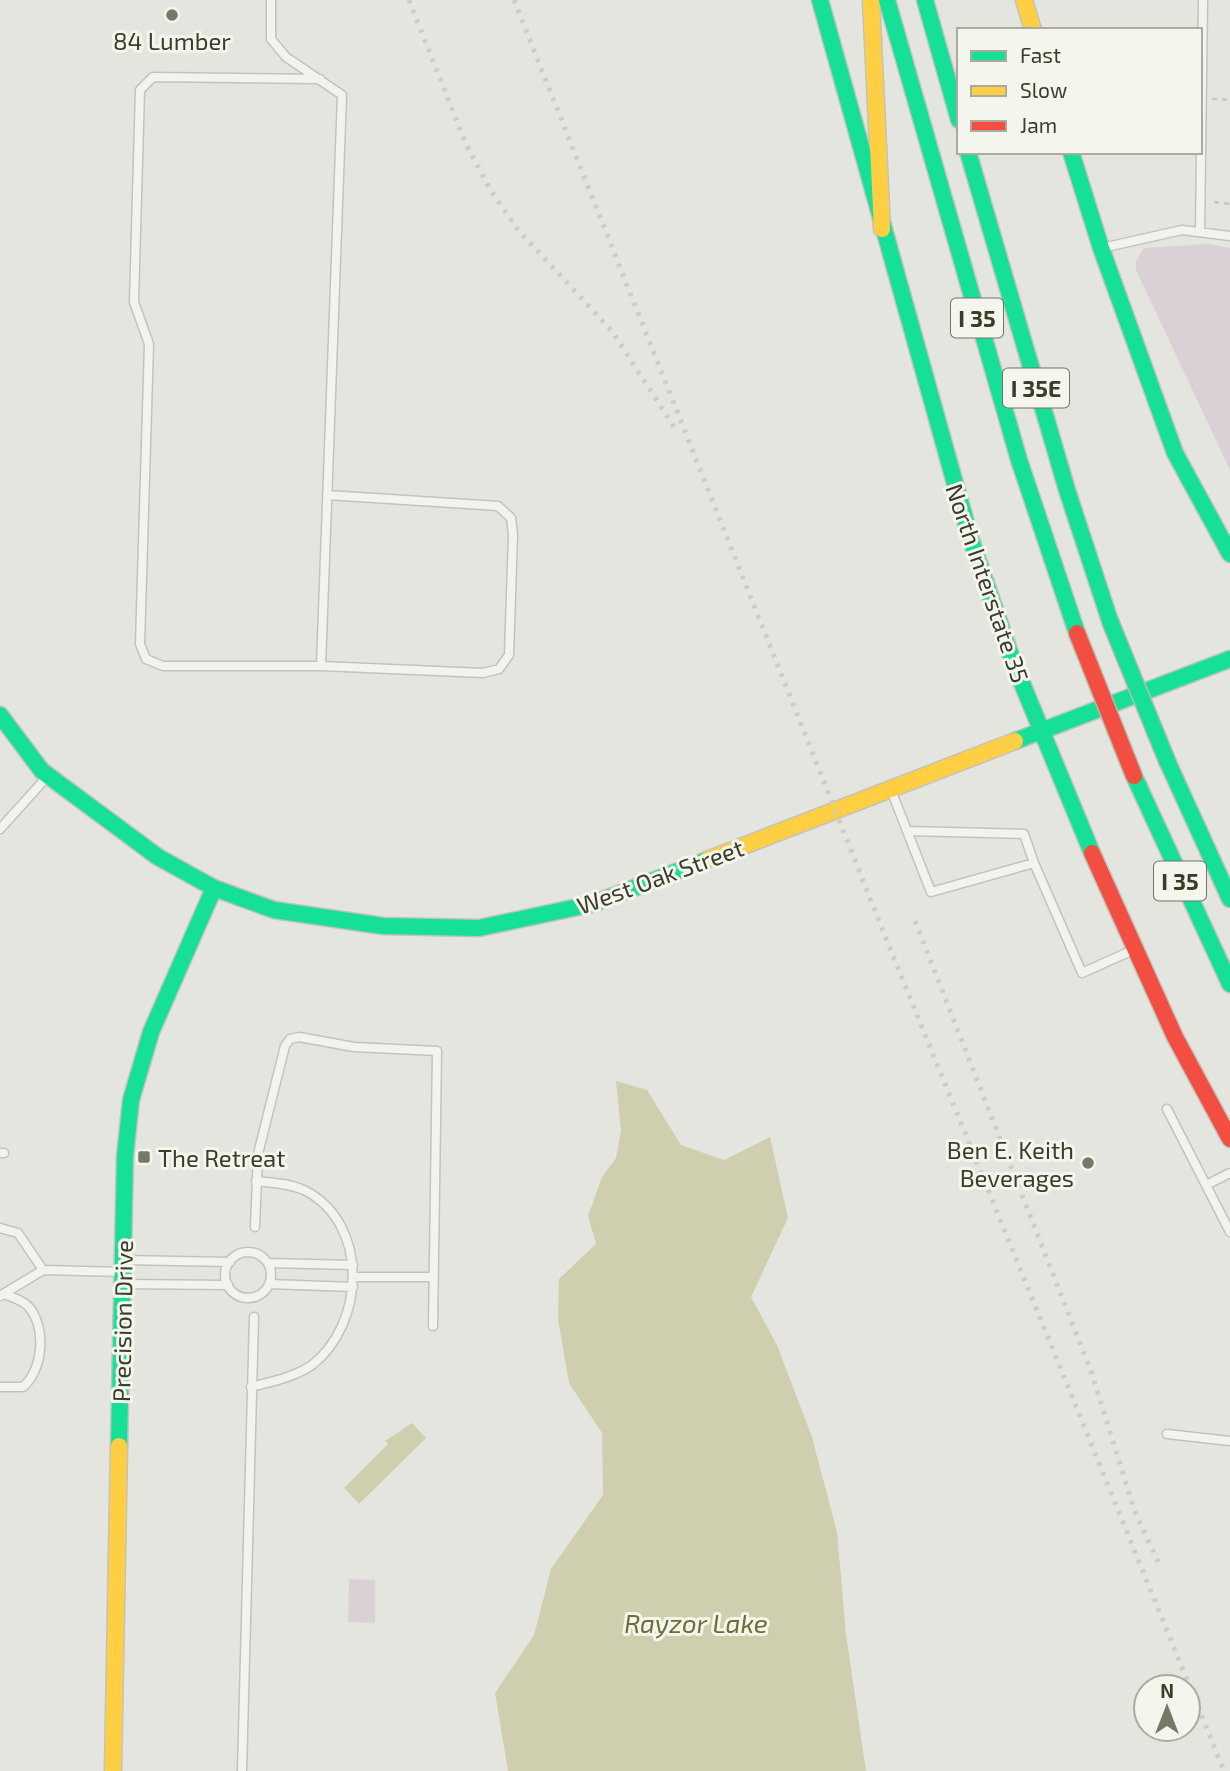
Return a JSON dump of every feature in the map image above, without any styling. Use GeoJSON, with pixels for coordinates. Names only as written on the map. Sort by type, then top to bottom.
{"type":"FeatureCollection","features":[{"type":"Feature","properties":{"kind":"main road","name":"North Interstate 35"},"geometry":{"type":"LineString","coordinates":[[820,0],[970,537],[1041,732],[1175,1037],[1230,1139]]}},
{"type":"Feature","properties":{"kind":"main road"},"geometry":{"type":"LineString","coordinates":[[871,0],[876,53],[882,229]]}},
{"type":"Feature","properties":{"kind":"main road","name":"I 35"},"geometry":{"type":"LineString","coordinates":[[887,0],[1015,448],[1077,633],[1134,776],[1230,984]]}},
{"type":"Feature","properties":{"kind":"main road"},"geometry":{"type":"LineString","coordinates":[[925,0],[957,113]]}},
{"type":"Feature","properties":{"kind":"main road"},"geometry":{"type":"LineString","coordinates":[[1024,0],[1033,28]]}},
{"type":"Feature","properties":{"kind":"main road","name":"I 35E"},"geometry":{"type":"LineString","coordinates":[[969,154],[1067,490],[1110,621],[1168,764],[1230,899]]}},
{"type":"Feature","properties":{"kind":"main road"},"geometry":{"type":"LineString","coordinates":[[1073,154],[1101,248],[1175,453],[1230,554]]}},
{"type":"Feature","properties":{"kind":"main road","name":"West Oak Street"},"geometry":{"type":"LineString","coordinates":[[0,715],[48,775],[159,858],[214,888],[274,910],[383,926],[480,928],[592,904],[1230,659]]}},
{"type":"Feature","properties":{"kind":"main road","name":"Precision Drive"},"geometry":{"type":"LineString","coordinates":[[113,1771],[125,1156],[134,1084],[156,1018],[214,888]]}},
{"type":"Feature","properties":{"kind":"lane"},"geometry":{"type":"LineString","coordinates":[[271,0],[271,39],[286,57],[342,95],[321,666]]}},
{"type":"Feature","properties":{"kind":"lane"},"geometry":{"type":"LineString","coordinates":[[1202,98],[1203,0]]}},
{"type":"Feature","properties":{"kind":"lane"},"geometry":{"type":"LineString","coordinates":[[320,79],[153,77],[140,90],[133,275],[134,302],[149,344],[140,644],[146,659],[163,666],[321,666],[483,673],[499,669],[509,654],[513,536],[511,518],[498,506],[327,495]]}},
{"type":"Feature","properties":{"kind":"lane"},"geometry":{"type":"LineString","coordinates":[[1199,232],[1201,154]]}},
{"type":"Feature","properties":{"kind":"lane"},"geometry":{"type":"LineString","coordinates":[[1101,248],[1182,230],[1230,236]]}},
{"type":"Feature","properties":{"kind":"lane"},"geometry":{"type":"LineString","coordinates":[[0,829],[48,775]]}},
{"type":"Feature","properties":{"kind":"lane"},"geometry":{"type":"LineString","coordinates":[[891,790],[931,892],[1034,863]]}},
{"type":"Feature","properties":{"kind":"lane"},"geometry":{"type":"LineString","coordinates":[[908,831],[1024,834],[1082,972],[1135,949]]}},
{"type":"Feature","properties":{"kind":"lane"},"geometry":{"type":"LineString","coordinates":[[255,1227],[258,1154],[285,1046],[290,1039],[299,1037],[354,1047],[437,1051],[433,1326]]}},
{"type":"Feature","properties":{"kind":"lane"},"geometry":{"type":"LineString","coordinates":[[1167,1109],[1230,1232]]}},
{"type":"Feature","properties":{"kind":"lane"},"geometry":{"type":"LineString","coordinates":[[1206,1185],[1230,1173]]}},
{"type":"Feature","properties":{"kind":"lane"},"geometry":{"type":"LineString","coordinates":[[251,1387],[282,1379],[311,1366],[332,1345],[346,1322],[354,1276],[353,1265],[339,1225],[324,1207],[306,1191],[287,1184],[256,1181]]}},
{"type":"Feature","properties":{"kind":"lane"},"geometry":{"type":"LineString","coordinates":[[0,1228],[18,1233],[43,1269]]}},
{"type":"Feature","properties":{"kind":"lane"},"geometry":{"type":"LineString","coordinates":[[123,1272],[230,1262],[246,1252],[258,1255],[268,1263],[271,1273],[269,1284],[261,1294],[249,1298],[236,1294],[228,1285],[226,1273],[230,1262]]}},
{"type":"Feature","properties":{"kind":"lane"},"geometry":{"type":"LineString","coordinates":[[268,1263],[353,1265]]}},
{"type":"Feature","properties":{"kind":"lane"},"geometry":{"type":"LineString","coordinates":[[2,1295],[43,1269],[123,1272],[228,1285]]}},
{"type":"Feature","properties":{"kind":"lane"},"geometry":{"type":"LineString","coordinates":[[354,1276],[434,1277]]}},
{"type":"Feature","properties":{"kind":"lane"},"geometry":{"type":"LineString","coordinates":[[269,1284],[353,1287]]}},
{"type":"Feature","properties":{"kind":"lane"},"geometry":{"type":"LineString","coordinates":[[0,1387],[23,1387],[29,1382],[37,1371],[39,1336],[31,1309],[25,1303],[2,1295]]}},
{"type":"Feature","properties":{"kind":"lane"},"geometry":{"type":"LineString","coordinates":[[242,1771],[254,1317]]}},
{"type":"Feature","properties":{"kind":"lane"},"geometry":{"type":"LineString","coordinates":[[1167,1434],[1230,1441]]}},
{"type":"Feature","properties":{"kind":"path"},"geometry":{"type":"LineString","coordinates":[[1202,98],[1230,100]]}},
{"type":"Feature","properties":{"kind":"path"},"geometry":{"type":"LineString","coordinates":[[1200,200],[1230,204]]}},
{"type":"Feature","properties":{"kind":"shaded area"},"geometry":{"type":"Polygon","coordinates":[[[1208,244],[1230,248],[1230,470],[1136,270],[1136,261],[1144,248],[1208,244]]]}},
{"type":"Feature","properties":{"kind":"shaded area"},"geometry":{"type":"Polygon","coordinates":[[[349,1579],[375,1580],[375,1623],[348,1622],[349,1579]]]}},
{"type":"Feature","properties":{"kind":"water","name":"Rayzor Lake"},"geometry":{"type":"Polygon","coordinates":[[[616,1081],[647,1090],[681,1145],[724,1160],[770,1137],[788,1218],[751,1297],[777,1345],[812,1437],[837,1532],[846,1634],[866,1771],[508,1771],[495,1693],[534,1635],[551,1569],[603,1495],[602,1433],[569,1383],[558,1319],[559,1279],[596,1244],[588,1216],[602,1177],[616,1158],[621,1130],[616,1081]]]}},
{"type":"Feature","properties":{"kind":"water"},"geometry":{"type":"Polygon","coordinates":[[[412,1423],[426,1438],[359,1504],[344,1488],[388,1444],[385,1441],[412,1423]]]}},
{"type":"Feature","properties":{"kind":"railway"},"geometry":{"type":"LineString","coordinates":[[409,0],[465,142],[491,191],[518,230],[612,331],[674,427]]}},
{"type":"Feature","properties":{"kind":"railway"},"geometry":{"type":"LineString","coordinates":[[514,0],[885,936],[1224,1771]]}},
{"type":"Feature","properties":{"kind":"railway"},"geometry":{"type":"LineString","coordinates":[[915,921],[1092,1374],[1135,1512],[1160,1566]]}},
{"type":"Feature","properties":{"kind":"traffic: fast"},"geometry":{"type":"LineString","coordinates":[[820,0],[970,537],[1012,659],[1092,853]]}},
{"type":"Feature","properties":{"kind":"traffic: fast"},"geometry":{"type":"LineString","coordinates":[[887,0],[1019,460],[1077,633]]}},
{"type":"Feature","properties":{"kind":"traffic: fast"},"geometry":{"type":"LineString","coordinates":[[925,0],[957,113]]}},
{"type":"Feature","properties":{"kind":"traffic: fast"},"geometry":{"type":"LineString","coordinates":[[969,154],[1067,490],[1110,621]]}},
{"type":"Feature","properties":{"kind":"traffic: fast"},"geometry":{"type":"LineString","coordinates":[[1072,154],[1101,248],[1175,453],[1230,554]]}},
{"type":"Feature","properties":{"kind":"traffic: fast"},"geometry":{"type":"LineString","coordinates":[[1110,621],[1168,763]]}},
{"type":"Feature","properties":{"kind":"traffic: fast"},"geometry":{"type":"LineString","coordinates":[[1015,741],[1230,659]]}},
{"type":"Feature","properties":{"kind":"traffic: fast"},"geometry":{"type":"LineString","coordinates":[[0,715],[42,771],[158,857],[214,888],[274,910],[383,926],[479,928],[592,904],[707,860]]}},
{"type":"Feature","properties":{"kind":"traffic: fast"},"geometry":{"type":"LineString","coordinates":[[1168,763],[1230,899]]}},
{"type":"Feature","properties":{"kind":"traffic: fast"},"geometry":{"type":"LineString","coordinates":[[1134,776],[1230,984]]}},
{"type":"Feature","properties":{"kind":"traffic: fast"},"geometry":{"type":"LineString","coordinates":[[119,1446],[125,1156],[131,1100],[151,1032],[214,888]]}},
{"type":"Feature","properties":{"kind":"traffic: slow"},"geometry":{"type":"LineString","coordinates":[[871,0],[882,229]]}},
{"type":"Feature","properties":{"kind":"traffic: slow"},"geometry":{"type":"LineString","coordinates":[[1024,0],[1032,28]]}},
{"type":"Feature","properties":{"kind":"traffic: slow"},"geometry":{"type":"LineString","coordinates":[[707,860],[1015,741]]}},
{"type":"Feature","properties":{"kind":"traffic: slow"},"geometry":{"type":"LineString","coordinates":[[113,1771],[119,1446]]}},
{"type":"Feature","properties":{"kind":"traffic: jam"},"geometry":{"type":"LineString","coordinates":[[1077,633],[1134,776]]}},
{"type":"Feature","properties":{"kind":"traffic: jam"},"geometry":{"type":"LineString","coordinates":[[1092,853],[1175,1037],[1230,1139]]}},
{"type":"Feature","properties":{"kind":"place","name":"84 Lumber"},"geometry":{"type":"Point","coordinates":[172,15]}},
{"type":"Feature","properties":{"kind":"place","name":"The Retreat"},"geometry":{"type":"Point","coordinates":[144,1157]}},
{"type":"Feature","properties":{"kind":"place","name":"Ben E. Keith Beverages"},"geometry":{"type":"Point","coordinates":[1088,1163]}}]}
